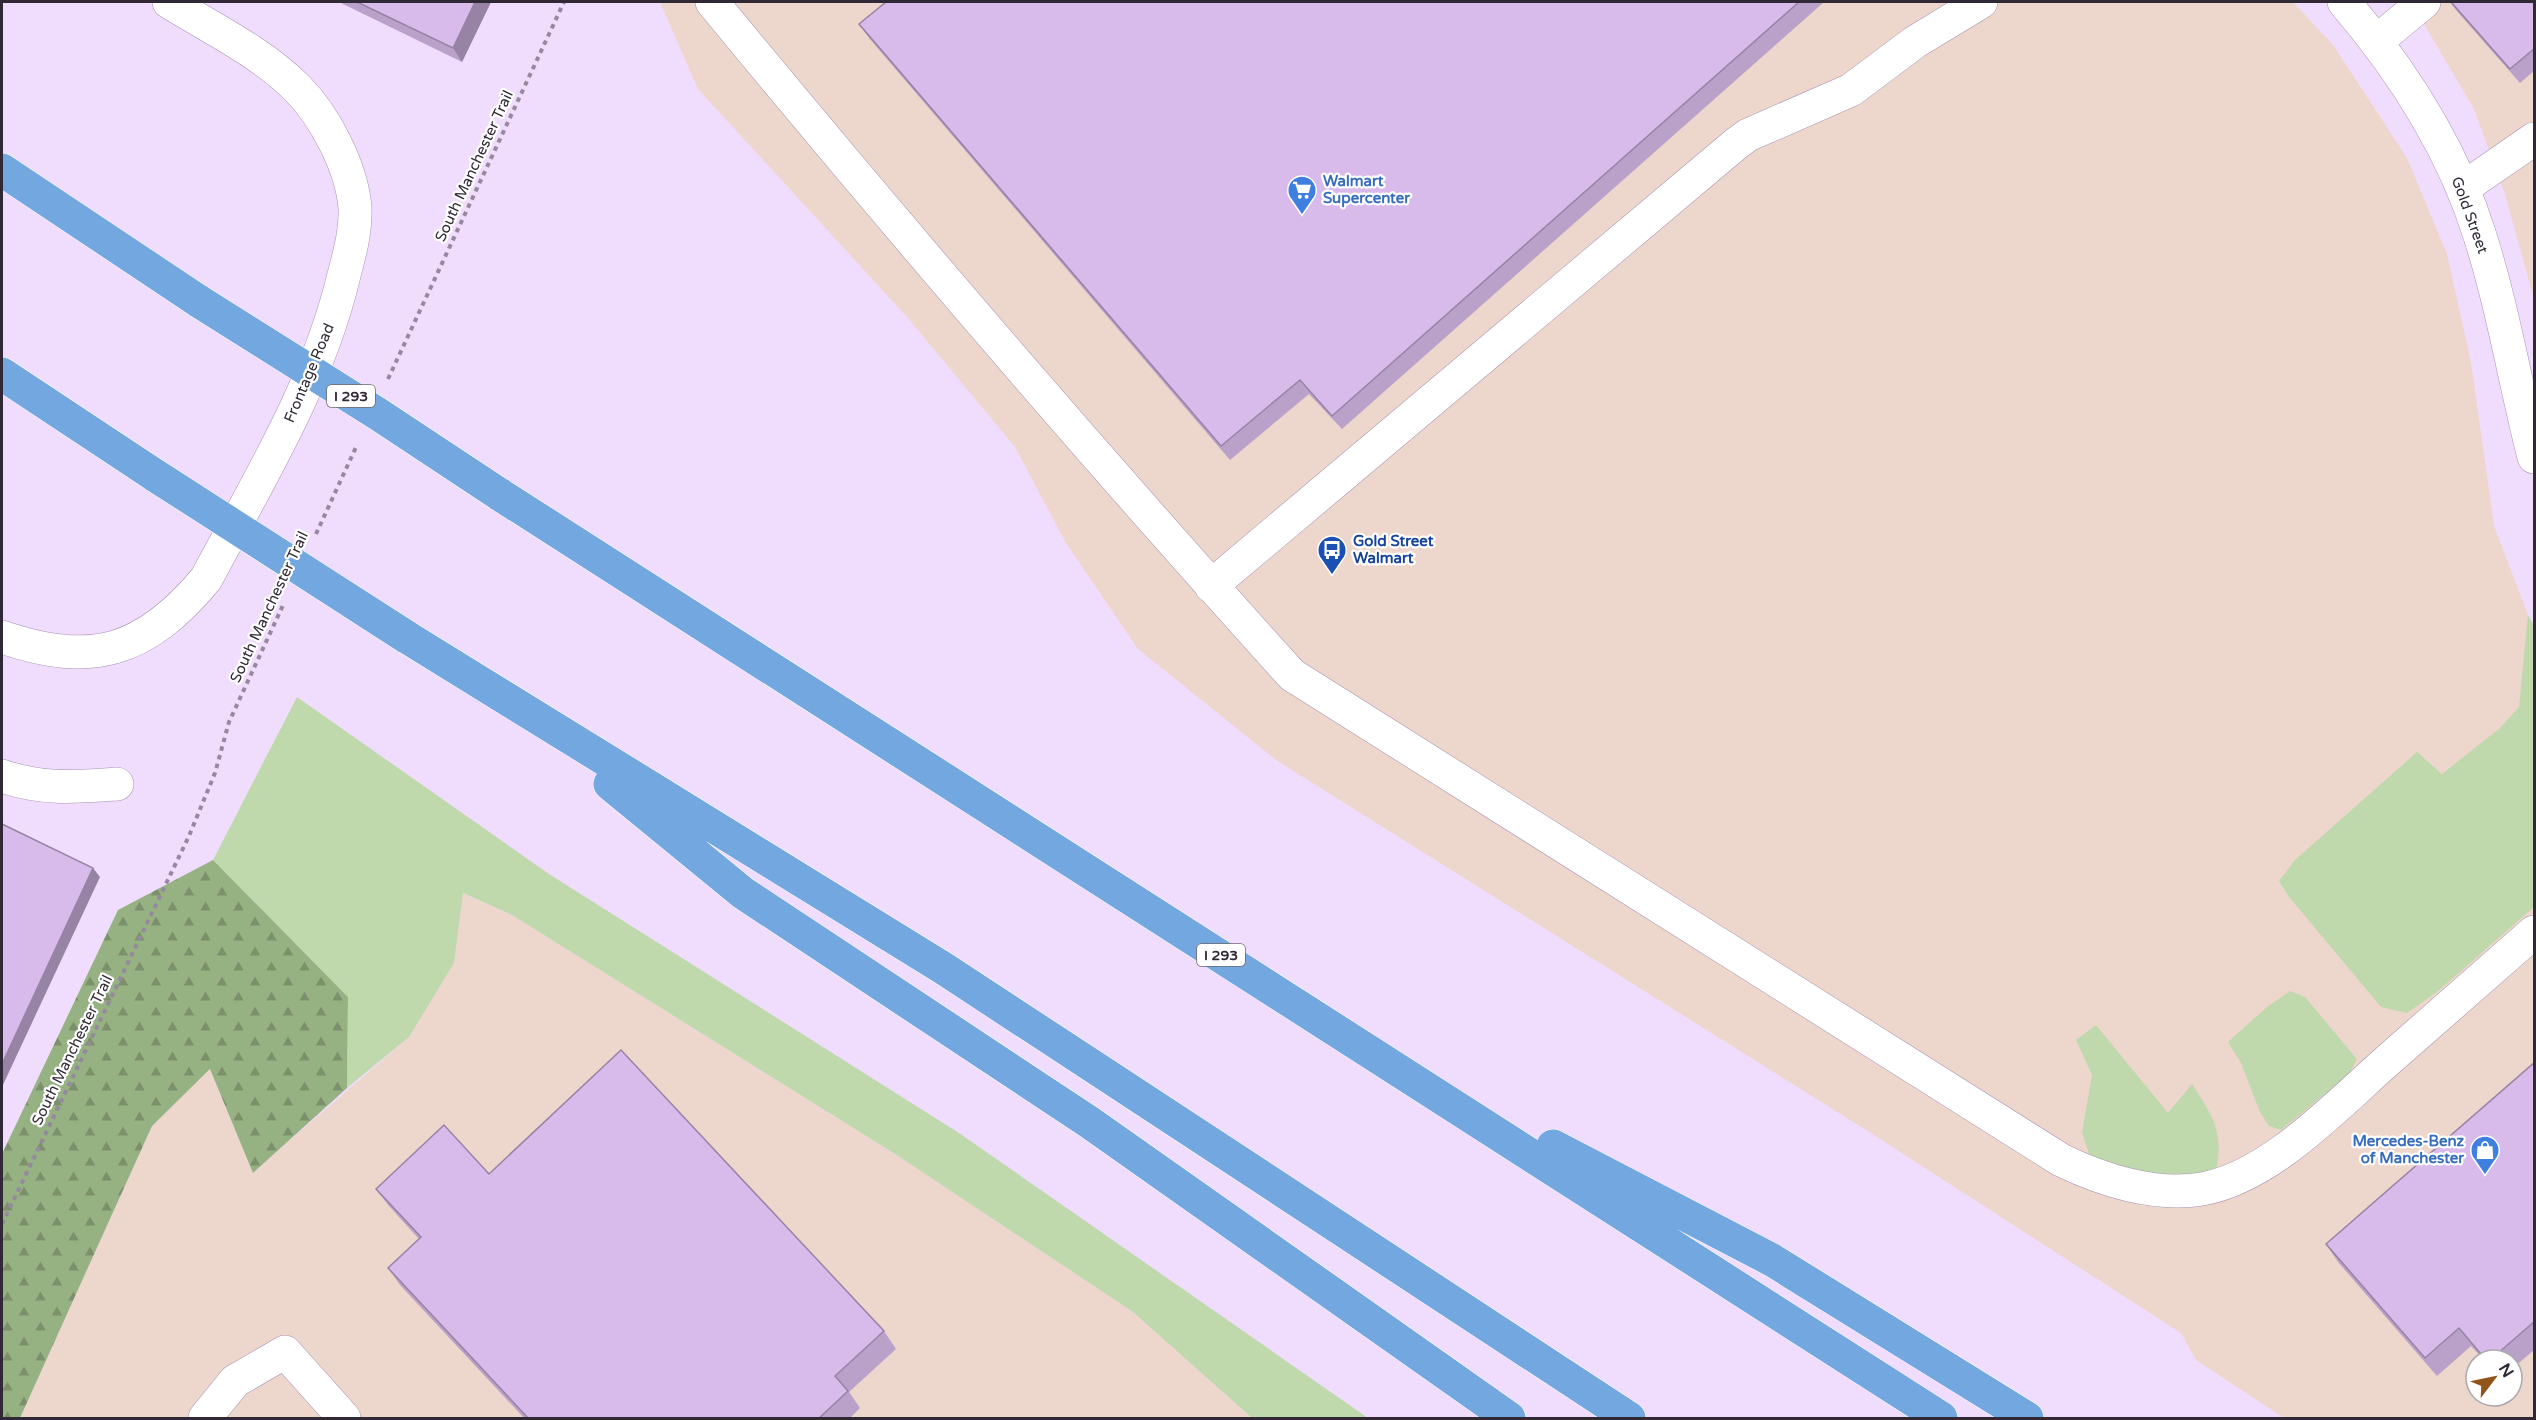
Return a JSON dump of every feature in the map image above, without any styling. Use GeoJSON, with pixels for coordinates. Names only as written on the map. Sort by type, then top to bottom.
{"type":"FeatureCollection","features":[{"type":"Feature","properties":{"kind":"highway","name":"I 293"},"geometry":{"type":"LineString","coordinates":[[2,170],[200,302],[1365,1047],[1941,1419]]}},
{"type":"Feature","properties":{"kind":"highway"},"geometry":{"type":"LineString","coordinates":[[2,374],[156,476],[514,705],[943,968],[1629,1419]]}},
{"type":"Feature","properties":{"kind":"highway"},"geometry":{"type":"LineString","coordinates":[[514,705],[743,893],[1099,1129],[1509,1419]]}},
{"type":"Feature","properties":{"kind":"highway"},"geometry":{"type":"LineString","coordinates":[[1365,1047],[1772,1260],[2027,1419]]}},
{"type":"Feature","properties":{"kind":"street","name":"Frontage Road"},"geometry":{"type":"LineString","coordinates":[[2,637],[50,652],[91,653],[135,640],[158,626],[187,602],[206,579],[299,402],[337,306],[354,235],[355,206],[348,170],[332,139],[297,88],[270,65],[169,2]]}},
{"type":"Feature","properties":{"kind":"street"},"geometry":{"type":"LineString","coordinates":[[712,2],[847,166],[1211,586],[1292,675],[2061,1160],[2085,1172],[2117,1182],[2175,1191],[2202,1189],[2259,1166],[2334,1107],[2535,932]]}},
{"type":"Feature","properties":{"kind":"street"},"geometry":{"type":"LineString","coordinates":[[1211,586],[1737,143],[1748,135],[1851,90],[1915,42],[1981,2]]}},
{"type":"Feature","properties":{"kind":"street","name":"Gold Street"},"geometry":{"type":"LineString","coordinates":[[2344,2],[2377,41],[2410,87],[2463,188],[2480,234],[2493,282],[2535,457]]}},
{"type":"Feature","properties":{"kind":"street"},"geometry":{"type":"LineString","coordinates":[[2377,41],[2424,2]]}},
{"type":"Feature","properties":{"kind":"street"},"geometry":{"type":"LineString","coordinates":[[2463,188],[2535,139]]}},
{"type":"Feature","properties":{"kind":"street"},"geometry":{"type":"LineString","coordinates":[[2,776],[28,785],[55,788],[117,784]]}},
{"type":"Feature","properties":{"kind":"street"},"geometry":{"type":"LineString","coordinates":[[205,1419],[235,1381],[285,1352],[344,1419]]}},
{"type":"Feature","properties":{"kind":"path","name":"South Manchester Trail"},"geometry":{"type":"LineString","coordinates":[[383,390],[564,2]]}},
{"type":"Feature","properties":{"kind":"path","name":"South Manchester Trail"},"geometry":{"type":"LineString","coordinates":[[313,540],[358,443]]}},
{"type":"Feature","properties":{"kind":"path","name":"South Manchester Trail"},"geometry":{"type":"LineString","coordinates":[[2,1224],[189,836],[215,773],[229,722],[288,593]]}},
{"type":"Feature","properties":{"kind":"shaded area"},"geometry":{"type":"Polygon","coordinates":[[[660,2],[2293,2],[2333,45],[2407,158],[2447,254],[2471,362],[2494,526],[2534,626],[2534,1418],[2284,1418],[2196,1360],[2181,1333],[1866,1130],[1276,760],[1138,649],[1066,543],[1015,447],[907,317],[698,89],[660,2]]]}},
{"type":"Feature","properties":{"kind":"shaded area"},"geometry":{"type":"Polygon","coordinates":[[[2411,2],[2534,2],[2534,299],[2504,191],[2474,109],[2411,2]]]}},
{"type":"Feature","properties":{"kind":"shaded area"},"geometry":{"type":"Polygon","coordinates":[[[462,893],[512,915],[892,1152],[1133,1312],[1252,1418],[20,1418],[152,1126],[210,1069],[253,1172],[409,1037],[454,963],[462,893]]]}},
{"type":"Feature","properties":{"kind":"green space"},"geometry":{"type":"Polygon","coordinates":[[[2528,615],[2534,626],[2534,907],[2437,992],[2407,1013],[2381,1007],[2289,897],[2279,881],[2295,860],[2417,752],[2442,774],[2500,728],[2519,707],[2528,615]]]}},
{"type":"Feature","properties":{"kind":"green space"},"geometry":{"type":"Polygon","coordinates":[[[297,697],[549,874],[959,1133],[1368,1418],[1252,1418],[1133,1312],[892,1152],[512,915],[463,893],[454,963],[409,1037],[347,1088],[348,997],[213,860],[297,697]]]}},
{"type":"Feature","properties":{"kind":"green space"},"geometry":{"type":"Polygon","coordinates":[[[213,860],[348,997],[347,1088],[253,1173],[210,1069],[152,1126],[20,1418],[2,1418],[2,1154],[118,910],[213,860]]]}},
{"type":"Feature","properties":{"kind":"green space"},"geometry":{"type":"Polygon","coordinates":[[[2290,991],[2305,997],[2357,1059],[2349,1074],[2281,1130],[2269,1126],[2260,1112],[2241,1063],[2228,1042],[2267,1007],[2290,991]]]}},
{"type":"Feature","properties":{"kind":"green space"},"geometry":{"type":"Polygon","coordinates":[[[2096,1025],[2168,1113],[2192,1084],[2215,1125],[2219,1145],[2216,1171],[2154,1178],[2091,1160],[2082,1132],[2092,1075],[2076,1040],[2096,1025]]]}},
{"type":"Feature","properties":{"kind":"building"},"geometry":{"type":"Polygon","coordinates":[[[357,2],[475,2],[453,48],[357,2]]]}},
{"type":"Feature","properties":{"kind":"building","name":"Walmart Supercenter"},"geometry":{"type":"Polygon","coordinates":[[[886,2],[1799,2],[1332,416],[1300,380],[1221,446],[859,24],[886,2]]]}},
{"type":"Feature","properties":{"kind":"building"},"geometry":{"type":"Polygon","coordinates":[[[2451,2],[2535,2],[2535,48],[2510,69],[2451,2]]]}},
{"type":"Feature","properties":{"kind":"building"},"geometry":{"type":"Polygon","coordinates":[[[2,824],[93,868],[2,1064],[2,824]]]}},
{"type":"Feature","properties":{"kind":"building"},"geometry":{"type":"Polygon","coordinates":[[[621,1050],[884,1331],[835,1376],[848,1391],[818,1419],[529,1419],[388,1268],[421,1237],[376,1189],[444,1125],[489,1174],[621,1050]]]}},
{"type":"Feature","properties":{"kind":"building","name":"Mercedes-Benz of Manchester"},"geometry":{"type":"Polygon","coordinates":[[[2535,1062],[2535,1321],[2504,1348],[2476,1348],[2459,1328],[2425,1358],[2326,1244],[2535,1062]]]}},
{"type":"Feature","properties":{"kind":"place","name":"Walmart Supercenter"},"geometry":{"type":"Point","coordinates":[1302,216]}},
{"type":"Feature","properties":{"kind":"place","name":"Gold Street Walmart"},"geometry":{"type":"Point","coordinates":[1332,576]}},
{"type":"Feature","properties":{"kind":"place","name":"Mercedes-Benz of Manchester"},"geometry":{"type":"Point","coordinates":[2485,1176]}}]}
